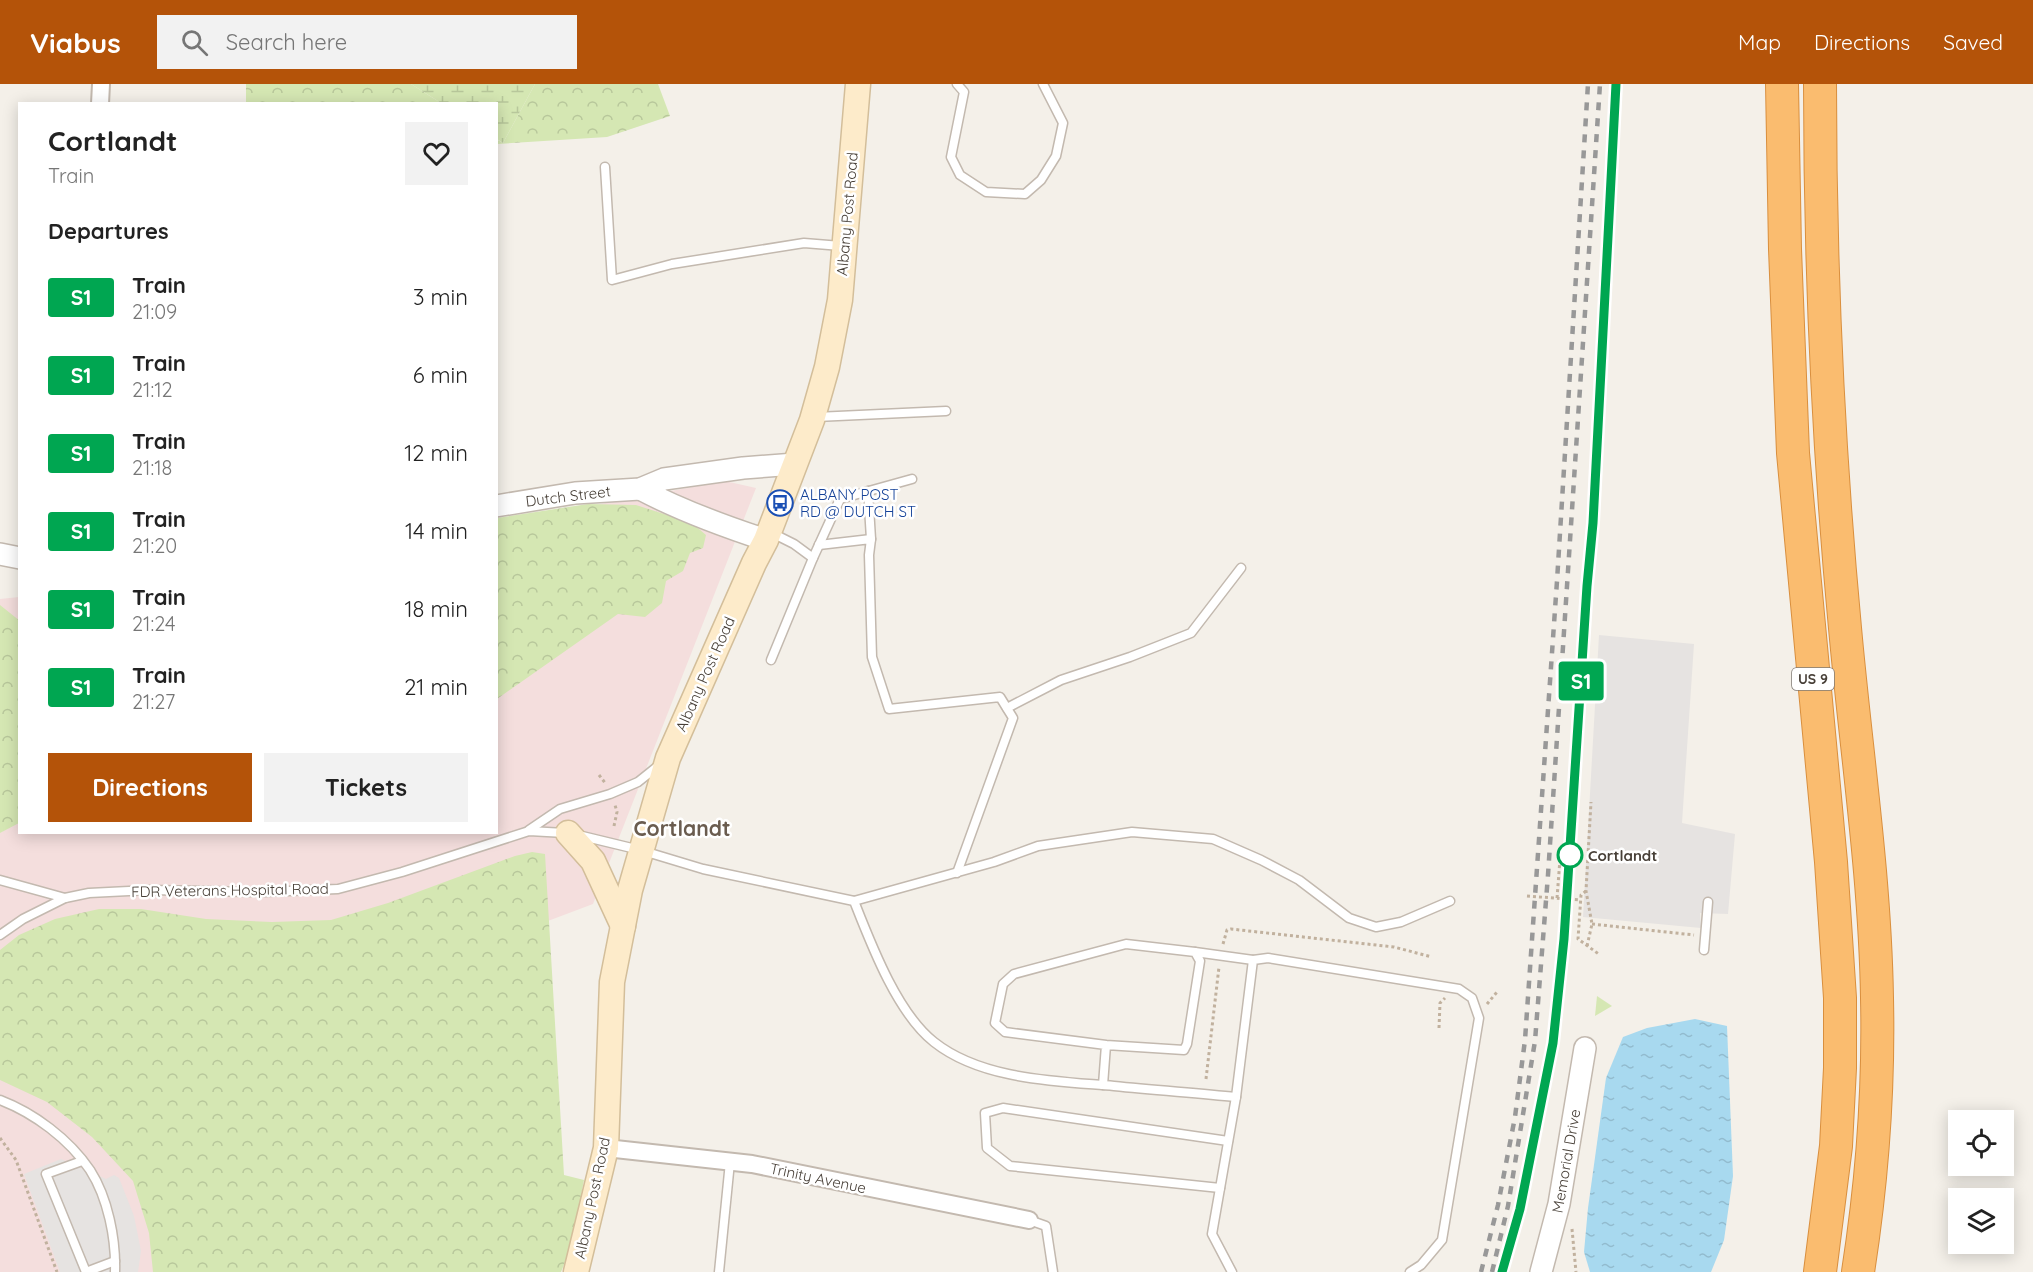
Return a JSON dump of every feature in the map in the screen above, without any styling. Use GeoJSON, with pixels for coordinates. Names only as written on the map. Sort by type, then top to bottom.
{"type":"FeatureCollection","features":[{"type":"Feature","properties":{"kind":"highway","name":"US 9"},"geometry":{"type":"LineString","coordinates":[[1782,84],[1785,261],[1793,453],[1831,862],[1840,998],[1840,1068],[1836,1146],[1820,1272]]}},
{"type":"Feature","properties":{"kind":"highway","name":"US 9"},"geometry":{"type":"LineString","coordinates":[[1820,84],[1821,249],[1831,450],[1845,627],[1870,881],[1877,998],[1872,1150],[1858,1272]]}},
{"type":"Feature","properties":{"kind":"main road","name":"Albany Post Road"},"geometry":{"type":"LineString","coordinates":[[576,1272],[606,1148],[612,982],[622,926],[640,850],[668,758],[768,536],[813,417],[827,368],[840,300],[858,84]]}},
{"type":"Feature","properties":{"kind":"main road"},"geometry":{"type":"LineString","coordinates":[[568,833],[593,861],[622,926]]}},
{"type":"Feature","properties":{"kind":"street"},"geometry":{"type":"LineString","coordinates":[[100,84],[100,102]]}},
{"type":"Feature","properties":{"kind":"street"},"geometry":{"type":"LineString","coordinates":[[640,489],[664,479],[743,468],[795,464]]}},
{"type":"Feature","properties":{"kind":"street"},"geometry":{"type":"LineString","coordinates":[[640,489],[665,502],[736,531],[768,536]]}},
{"type":"Feature","properties":{"kind":"street","name":"Dutch Street"},"geometry":{"type":"LineString","coordinates":[[498,506],[575,493],[640,489]]}},
{"type":"Feature","properties":{"kind":"street"},"geometry":{"type":"LineString","coordinates":[[0,554],[18,558]]}},
{"type":"Feature","properties":{"kind":"street","name":"Memorial Drive"},"geometry":{"type":"LineString","coordinates":[[1541,1272],[1559,1204],[1585,1048]]}},
{"type":"Feature","properties":{"kind":"street","name":"Trinity Avenue"},"geometry":{"type":"LineString","coordinates":[[606,1148],[752,1164],[1029,1220]]}},
{"type":"Feature","properties":{"kind":"lane"},"geometry":{"type":"LineString","coordinates":[[957,84],[964,92],[951,157],[960,175],[986,192],[1025,194],[1041,180],[1056,156],[1063,123],[1043,84]]}},
{"type":"Feature","properties":{"kind":"lane"},"geometry":{"type":"LineString","coordinates":[[605,167],[612,280],[672,264],[804,243],[845,247]]}},
{"type":"Feature","properties":{"kind":"lane"},"geometry":{"type":"LineString","coordinates":[[813,417],[946,411]]}},
{"type":"Feature","properties":{"kind":"lane"},"geometry":{"type":"LineString","coordinates":[[771,660],[840,499],[912,479]]}},
{"type":"Feature","properties":{"kind":"lane"},"geometry":{"type":"LineString","coordinates":[[868,491],[872,539],[869,555],[872,657],[889,710],[1000,697],[1013,718],[957,873]]}},
{"type":"Feature","properties":{"kind":"lane"},"geometry":{"type":"LineString","coordinates":[[768,536],[794,544],[813,558]]}},
{"type":"Feature","properties":{"kind":"lane"},"geometry":{"type":"LineString","coordinates":[[819,545],[872,539]]}},
{"type":"Feature","properties":{"kind":"lane"},"geometry":{"type":"LineString","coordinates":[[1007,708],[1061,680],[1130,657],[1191,633],[1241,568]]}},
{"type":"Feature","properties":{"kind":"lane"},"geometry":{"type":"LineString","coordinates":[[529,831],[560,809],[610,794],[638,782],[668,758]]}},
{"type":"Feature","properties":{"kind":"lane","name":"FDR Veterans Hospital Road"},"geometry":{"type":"LineString","coordinates":[[0,935],[23,919],[65,898],[89,893],[149,890],[262,892],[339,889],[402,872],[529,831],[568,833],[703,868],[854,901]]}},
{"type":"Feature","properties":{"kind":"lane"},"geometry":{"type":"LineString","coordinates":[[1236,1097],[1027,1077],[971,1064],[934,1042],[905,1008],[872,945],[854,901],[957,873],[1038,846],[1132,832],[1213,839],[1299,880],[1349,918],[1376,927],[1401,922],[1450,901]]}},
{"type":"Feature","properties":{"kind":"lane"},"geometry":{"type":"LineString","coordinates":[[0,880],[65,898]]}},
{"type":"Feature","properties":{"kind":"lane"},"geometry":{"type":"LineString","coordinates":[[1704,950],[1708,902]]}},
{"type":"Feature","properties":{"kind":"lane"},"geometry":{"type":"LineString","coordinates":[[1195,952],[1200,961],[1187,1044],[1184,1050],[1106,1045],[1005,1032],[995,1023],[1004,984],[1014,974],[1126,944],[1195,952],[1253,960],[1268,958],[1459,989],[1472,998],[1479,1018],[1442,1240],[1410,1272]]}},
{"type":"Feature","properties":{"kind":"lane"},"geometry":{"type":"LineString","coordinates":[[1232,1272],[1212,1234],[1236,1097],[1253,960]]}},
{"type":"Feature","properties":{"kind":"lane"},"geometry":{"type":"LineString","coordinates":[[1103,1085],[1106,1045]]}},
{"type":"Feature","properties":{"kind":"lane"},"geometry":{"type":"LineString","coordinates":[[0,1100],[14,1105],[45,1124],[90,1171],[103,1198],[113,1236],[115,1272]]}},
{"type":"Feature","properties":{"kind":"lane"},"geometry":{"type":"LineString","coordinates":[[1220,1188],[1010,1166],[987,1148],[986,1113],[1003,1108],[1228,1142]]}},
{"type":"Feature","properties":{"kind":"lane"},"geometry":{"type":"LineString","coordinates":[[82,1161],[46,1174],[86,1272],[115,1261]]}},
{"type":"Feature","properties":{"kind":"lane"},"geometry":{"type":"LineString","coordinates":[[719,1272],[730,1162]]}},
{"type":"Feature","properties":{"kind":"lane"},"geometry":{"type":"LineString","coordinates":[[1029,1220],[1046,1226],[1053,1272]]}},
{"type":"Feature","properties":{"kind":"path"},"geometry":{"type":"LineString","coordinates":[[614,801],[617,812],[614,826]]}},
{"type":"Feature","properties":{"kind":"path"},"geometry":{"type":"LineString","coordinates":[[1587,946],[1592,924],[1586,891],[1591,802]]}},
{"type":"Feature","properties":{"kind":"path"},"geometry":{"type":"LineString","coordinates":[[1557,898],[1560,859]]}},
{"type":"Feature","properties":{"kind":"path"},"geometry":{"type":"LineString","coordinates":[[1586,891],[1580,898],[1578,939],[1600,955]]}},
{"type":"Feature","properties":{"kind":"path"},"geometry":{"type":"LineString","coordinates":[[1527,896],[1580,898]]}},
{"type":"Feature","properties":{"kind":"path"},"geometry":{"type":"LineString","coordinates":[[1592,924],[1696,936]]}},
{"type":"Feature","properties":{"kind":"path"},"geometry":{"type":"LineString","coordinates":[[1223,944],[1227,930],[1231,929],[1394,947],[1432,957]]}},
{"type":"Feature","properties":{"kind":"path"},"geometry":{"type":"LineString","coordinates":[[1206,1079],[1220,965]]}},
{"type":"Feature","properties":{"kind":"path"},"geometry":{"type":"LineString","coordinates":[[1486,1005],[1497,992]]}},
{"type":"Feature","properties":{"kind":"path"},"geometry":{"type":"LineString","coordinates":[[1439,1028],[1440,1003]]}},
{"type":"Feature","properties":{"kind":"path"},"geometry":{"type":"LineString","coordinates":[[0,1138],[16,1160],[57,1272]]}},
{"type":"Feature","properties":{"kind":"path"},"geometry":{"type":"LineString","coordinates":[[1565,1226],[1574,1229],[1576,1272]]}},
{"type":"Feature","properties":{"kind":"shaded area"},"geometry":{"type":"Polygon","coordinates":[[[725,481],[756,488],[593,904],[425,967],[243,1272],[0,1272],[0,599],[18,597],[18,834],[498,834],[498,523],[725,481]]]}},
{"type":"Feature","properties":{"kind":"shaded area"},"geometry":{"type":"Polygon","coordinates":[[[1599,635],[1694,644],[1682,823],[1735,834],[1728,914],[1700,913],[1701,928],[1583,917],[1599,635]]]}},
{"type":"Feature","properties":{"kind":"shaded area"},"geometry":{"type":"Polygon","coordinates":[[[61,1159],[106,1179],[114,1175],[119,1178],[134,1216],[141,1251],[138,1272],[60,1272],[24,1174],[61,1159]]]}},
{"type":"Feature","properties":{"kind":"green space"},"geometry":{"type":"Polygon","coordinates":[[[246,84],[411,84],[439,102],[246,102],[246,84]]]}},
{"type":"Feature","properties":{"kind":"green space"},"geometry":{"type":"Polygon","coordinates":[[[411,84],[535,84],[503,143],[498,140],[498,102],[439,102],[411,84]]]}},
{"type":"Feature","properties":{"kind":"green space"},"geometry":{"type":"Polygon","coordinates":[[[535,84],[658,84],[670,116],[607,137],[498,144],[498,140],[503,143],[535,84]]]}},
{"type":"Feature","properties":{"kind":"green space"},"geometry":{"type":"Polygon","coordinates":[[[588,504],[636,505],[692,523],[706,535],[703,548],[690,553],[683,571],[666,581],[662,603],[645,617],[618,614],[498,698],[498,518],[588,504]]]}},
{"type":"Feature","properties":{"kind":"green space"},"geometry":{"type":"Polygon","coordinates":[[[0,605],[18,619],[18,824],[0,833],[0,605]]]}},
{"type":"Feature","properties":{"kind":"green space"},"geometry":{"type":"Polygon","coordinates":[[[532,852],[545,854],[564,1175],[584,1180],[571,1247],[561,1272],[153,1272],[149,1233],[133,1181],[92,1137],[47,1102],[0,1080],[0,950],[19,935],[55,919],[99,909],[141,909],[206,919],[272,922],[331,920],[388,903],[515,856],[532,852]]]}},
{"type":"Feature","properties":{"kind":"green space"},"geometry":{"type":"Polygon","coordinates":[[[1597,996],[1612,1006],[1595,1016],[1597,996]]]}},
{"type":"Feature","properties":{"kind":"water"},"geometry":{"type":"Polygon","coordinates":[[[1695,1019],[1727,1026],[1733,1176],[1724,1240],[1711,1272],[1590,1272],[1584,1252],[1606,1078],[1623,1037],[1647,1028],[1695,1019]]]}},
{"type":"Feature","properties":{"kind":"railway"},"geometry":{"type":"LineString","coordinates":[[1481,1272],[1498,1205],[1515,1117],[1525,1040],[1588,84]]}},
{"type":"Feature","properties":{"kind":"railway"},"geometry":{"type":"LineString","coordinates":[[1492,1272],[1508,1206],[1535,1041],[1600,84]]}},
{"type":"Feature","properties":{"kind":"railway"},"geometry":{"type":"LineString","coordinates":[[1502,1272],[1519,1209],[1553,1043],[1564,939],[1593,523],[1616,84]]}},
{"type":"Feature","properties":{"kind":"train","name":"S1"},"geometry":{"type":"LineString","coordinates":[[1502,1272],[1520,1209],[1539,1119],[1553,1043],[1564,939],[1593,523],[1616,84]]}},
{"type":"Feature","properties":{"kind":"place","name":"ALBANY POST RD @ DUTCH ST"},"geometry":{"type":"Point","coordinates":[780,503]}},
{"type":"Feature","properties":{"kind":"place","name":"Cortlandt"},"geometry":{"type":"Point","coordinates":[1570,855]}},
{"type":"Feature","properties":{"kind":"district","name":"Cortlandt"},"geometry":{"type":"Point","coordinates":[682,828]}}]}
